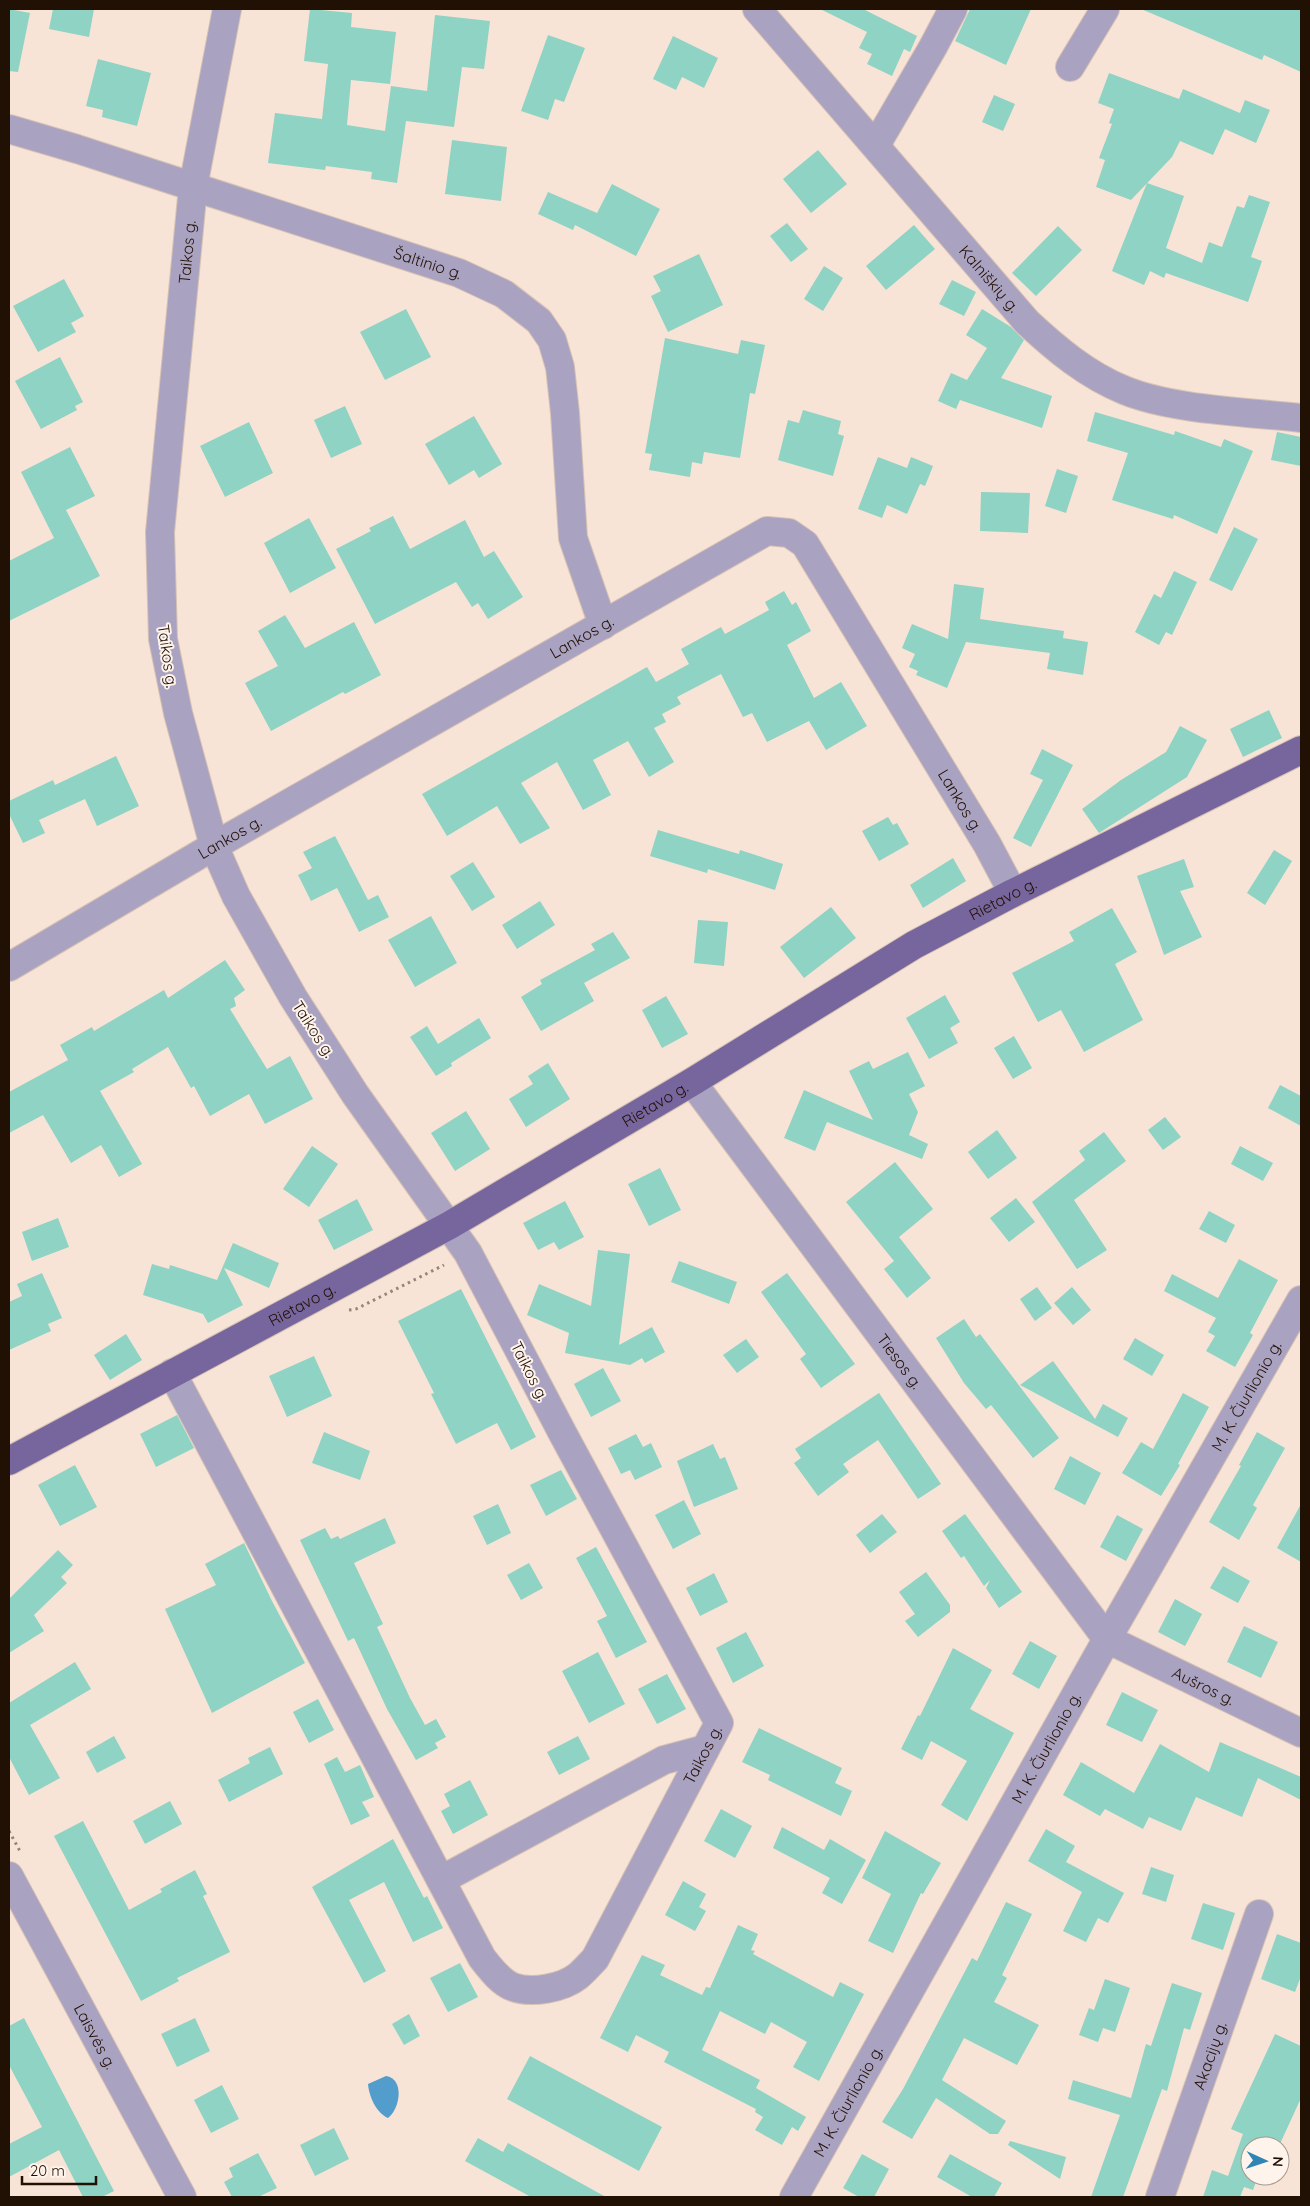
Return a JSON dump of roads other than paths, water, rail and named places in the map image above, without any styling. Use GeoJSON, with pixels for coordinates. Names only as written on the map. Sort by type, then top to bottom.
{"type":"FeatureCollection","features":[{"type":"Feature","properties":{"kind":"main road","name":"Rietavo g."},"geometry":{"type":"LineString","coordinates":[[9,1461],[450,1225],[692,1082],[914,945],[1013,893],[1301,750]]}},
{"type":"Feature","properties":{"kind":"street","name":"Taikos g."},"geometry":{"type":"LineString","coordinates":[[172,1373],[482,1958],[496,1975],[513,1987],[534,1990],[554,1987],[576,1977],[594,1959],[718,1723],[468,1253],[450,1225],[355,1094],[293,997],[236,896],[214,846],[178,713],[163,639],[160,532],[193,187],[227,9]]}},
{"type":"Feature","properties":{"kind":"street","name":"Kalniškių g."},"geometry":{"type":"LineString","coordinates":[[757,9],[1027,322],[1087,371],[1124,390],[1164,402],[1301,418]]}},
{"type":"Feature","properties":{"kind":"street"},"geometry":{"type":"LineString","coordinates":[[876,145],[933,48],[953,9]]}},
{"type":"Feature","properties":{"kind":"street"},"geometry":{"type":"LineString","coordinates":[[1070,67],[1105,9]]}},
{"type":"Feature","properties":{"kind":"street","name":"Šaltinio g."},"geometry":{"type":"LineString","coordinates":[[9,129],[459,273],[504,294],[539,321],[552,340],[560,367],[573,538],[603,625]]}},
{"type":"Feature","properties":{"kind":"street","name":"Lankos g."},"geometry":{"type":"LineString","coordinates":[[9,967],[214,846],[767,530],[789,533],[805,544],[987,844],[1013,893]]}},
{"type":"Feature","properties":{"kind":"street","name":"Tiesos g."},"geometry":{"type":"LineString","coordinates":[[692,1082],[1107,1639]]}},
{"type":"Feature","properties":{"kind":"street","name":"M. K. Čiurlionio g."},"geometry":{"type":"LineString","coordinates":[[794,2197],[1107,1639],[1301,1300]]}},
{"type":"Feature","properties":{"kind":"street","name":"Aušros g."},"geometry":{"type":"LineString","coordinates":[[1107,1639],[1301,1733]]}},
{"type":"Feature","properties":{"kind":"street"},"geometry":{"type":"LineString","coordinates":[[441,1880],[664,1760],[705,1749]]}},
{"type":"Feature","properties":{"kind":"street","name":"Laisvės g."},"geometry":{"type":"LineString","coordinates":[[9,1876],[182,2197]]}},
{"type":"Feature","properties":{"kind":"street","name":"Akacijų g."},"geometry":{"type":"LineString","coordinates":[[1160,2197],[1259,1914]]}},
{"type":"Feature","properties":{"kind":"water"},"geometry":{"type":"Polygon","coordinates":[[[386,2076],[392,2078],[396,2083],[399,2095],[398,2102],[388,2118],[374,2104],[368,2084],[386,2076]]]}}]}
